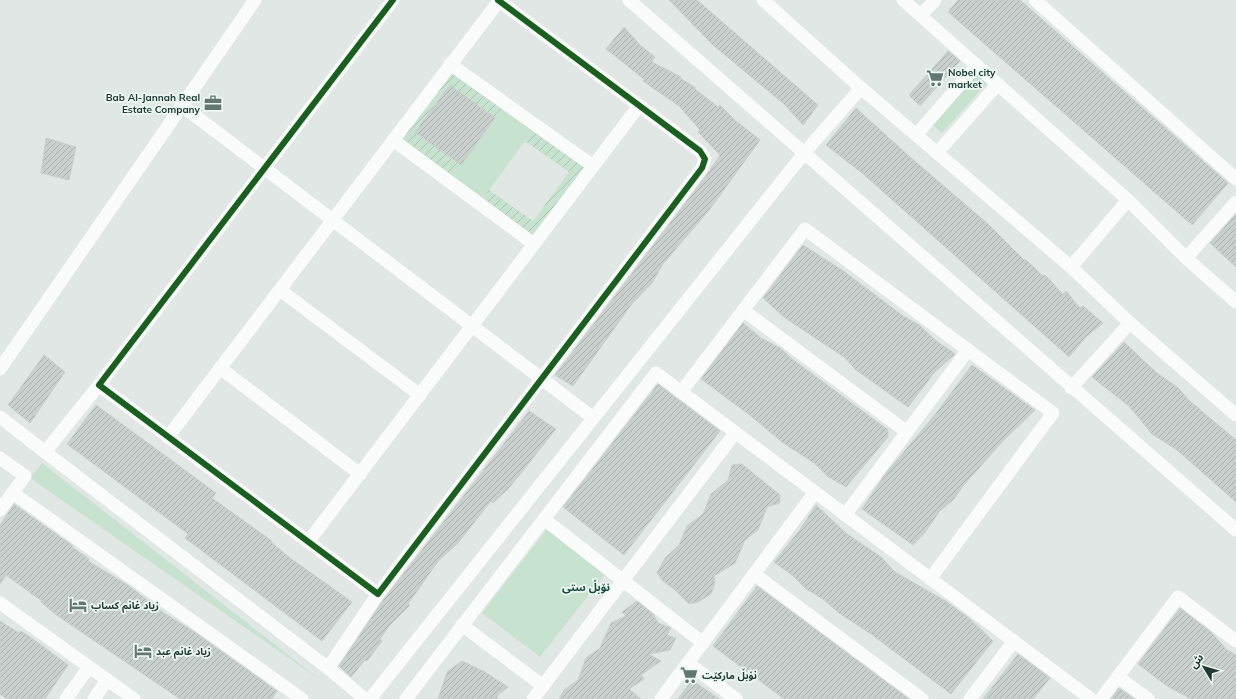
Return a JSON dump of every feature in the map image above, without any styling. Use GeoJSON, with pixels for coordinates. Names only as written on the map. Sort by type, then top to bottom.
{"type":"FeatureCollection","features":[{"type":"Feature","properties":{"kind":"street"},"geometry":{"type":"LineString","coordinates":[[0,369],[5,358],[255,0]]}},
{"type":"Feature","properties":{"kind":"street"},"geometry":{"type":"LineString","coordinates":[[45,452],[99,385],[393,0]]}},
{"type":"Feature","properties":{"kind":"street"},"geometry":{"type":"LineString","coordinates":[[168,437],[280,290],[331,219],[393,140],[498,0],[638,107],[700,152],[705,158],[702,168],[378,594],[328,668]]}},
{"type":"Feature","properties":{"kind":"street"},"geometry":{"type":"LineString","coordinates":[[629,0],[805,152],[1071,388],[1236,530]]}},
{"type":"Feature","properties":{"kind":"street"},"geometry":{"type":"LineString","coordinates":[[763,0],[937,154],[1071,267],[1130,323],[1236,415]]}},
{"type":"Feature","properties":{"kind":"street"},"geometry":{"type":"LineString","coordinates":[[903,0],[1128,200],[1186,258],[1236,302]]}},
{"type":"Feature","properties":{"kind":"street"},"geometry":{"type":"LineString","coordinates":[[921,15],[935,0]]}},
{"type":"Feature","properties":{"kind":"street"},"geometry":{"type":"LineString","coordinates":[[1035,0],[1236,179]]}},
{"type":"Feature","properties":{"kind":"street"},"geometry":{"type":"LineString","coordinates":[[450,64],[593,166]]}},
{"type":"Feature","properties":{"kind":"street"},"geometry":{"type":"LineString","coordinates":[[916,135],[977,65]]}},
{"type":"Feature","properties":{"kind":"street"},"geometry":{"type":"LineString","coordinates":[[937,154],[998,84]]}},
{"type":"Feature","properties":{"kind":"street"},"geometry":{"type":"LineString","coordinates":[[370,699],[592,417],[805,152],[861,88]]}},
{"type":"Feature","properties":{"kind":"street"},"geometry":{"type":"LineString","coordinates":[[181,105],[592,417]]}},
{"type":"Feature","properties":{"kind":"street"},"geometry":{"type":"LineString","coordinates":[[308,542],[638,107]]}},
{"type":"Feature","properties":{"kind":"street"},"geometry":{"type":"LineString","coordinates":[[393,140],[534,244]]}},
{"type":"Feature","properties":{"kind":"street"},"geometry":{"type":"LineString","coordinates":[[1071,267],[1128,200]]}},
{"type":"Feature","properties":{"kind":"street"},"geometry":{"type":"LineString","coordinates":[[1186,258],[1236,202]]}},
{"type":"Feature","properties":{"kind":"street"},"geometry":{"type":"LineString","coordinates":[[681,392],[805,229],[1052,413],[930,579]]}},
{"type":"Feature","properties":{"kind":"street"},"geometry":{"type":"LineString","coordinates":[[280,290],[420,395]]}},
{"type":"Feature","properties":{"kind":"street"},"geometry":{"type":"LineString","coordinates":[[743,310],[907,432]]}},
{"type":"Feature","properties":{"kind":"street"},"geometry":{"type":"LineString","coordinates":[[1071,388],[1130,323]]}},
{"type":"Feature","properties":{"kind":"street"},"geometry":{"type":"LineString","coordinates":[[845,515],[968,350]]}},
{"type":"Feature","properties":{"kind":"street"},"geometry":{"type":"LineString","coordinates":[[220,368],[360,474]]}},
{"type":"Feature","properties":{"kind":"street"},"geometry":{"type":"LineString","coordinates":[[406,699],[656,373],[1091,699]]}},
{"type":"Feature","properties":{"kind":"street"},"geometry":{"type":"LineString","coordinates":[[99,385],[378,594]]}},
{"type":"Feature","properties":{"kind":"street"},"geometry":{"type":"LineString","coordinates":[[0,417],[328,668],[365,699]]}},
{"type":"Feature","properties":{"kind":"street"},"geometry":{"type":"LineString","coordinates":[[533,699],[736,432]]}},
{"type":"Feature","properties":{"kind":"street"},"geometry":{"type":"LineString","coordinates":[[0,458],[25,476],[0,510]]}},
{"type":"Feature","properties":{"kind":"street"},"geometry":{"type":"LineString","coordinates":[[661,699],[815,492]]}},
{"type":"Feature","properties":{"kind":"street"},"geometry":{"type":"LineString","coordinates":[[13,493],[302,699]]}},
{"type":"Feature","properties":{"kind":"street"},"geometry":{"type":"LineString","coordinates":[[544,519],[702,643]]}},
{"type":"Feature","properties":{"kind":"street"},"geometry":{"type":"LineString","coordinates":[[754,574],[922,699]]}},
{"type":"Feature","properties":{"kind":"street"},"geometry":{"type":"LineString","coordinates":[[1101,699],[1178,598],[1236,641]]}},
{"type":"Feature","properties":{"kind":"street"},"geometry":{"type":"LineString","coordinates":[[0,603],[134,699]]}},
{"type":"Feature","properties":{"kind":"street"},"geometry":{"type":"LineString","coordinates":[[462,625],[543,686]]}},
{"type":"Feature","properties":{"kind":"street"},"geometry":{"type":"LineString","coordinates":[[970,699],[1014,641]]}},
{"type":"Feature","properties":{"kind":"street"},"geometry":{"type":"LineString","coordinates":[[688,662],[736,699]]}},
{"type":"Feature","properties":{"kind":"street"},"geometry":{"type":"LineString","coordinates":[[66,699],[89,667]]}},
{"type":"Feature","properties":{"kind":"street"},"geometry":{"type":"LineString","coordinates":[[1118,677],[1148,699]]}},
{"type":"Feature","properties":{"kind":"street"},"geometry":{"type":"LineString","coordinates":[[94,699],[107,680]]}},
{"type":"Feature","properties":{"kind":"green space"},"geometry":{"type":"Polygon","coordinates":[[[450,64],[505,105],[495,118],[450,85],[415,131],[461,165],[449,181],[393,140],[450,64]]]}},
{"type":"Feature","properties":{"kind":"green space"},"geometry":{"type":"Polygon","coordinates":[[[977,73],[988,82],[942,133],[932,124],[977,73]]]}},
{"type":"Feature","properties":{"kind":"green space"},"geometry":{"type":"Polygon","coordinates":[[[505,105],[536,126],[479,204],[449,181],[505,105]]]}},
{"type":"Feature","properties":{"kind":"green space"},"geometry":{"type":"Polygon","coordinates":[[[536,126],[593,166],[534,244],[479,204],[489,190],[533,221],[569,172],[525,141],[536,126]]]}},
{"type":"Feature","properties":{"kind":"green space"},"geometry":{"type":"Polygon","coordinates":[[[42,463],[319,679],[30,478],[42,463]]]}},
{"type":"Feature","properties":{"kind":"green space"},"geometry":{"type":"Polygon","coordinates":[[[547,529],[606,573],[540,657],[482,613],[547,529]]]}},
{"type":"Feature","properties":{"kind":"building"},"geometry":{"type":"Polygon","coordinates":[[[669,0],[697,0],[818,105],[803,125],[785,105],[713,45],[669,0]]]}},
{"type":"Feature","properties":{"kind":"building"},"geometry":{"type":"Polygon","coordinates":[[[958,0],[1020,0],[1228,183],[1192,225],[948,12],[958,0]]]}},
{"type":"Feature","properties":{"kind":"building"},"geometry":{"type":"Polygon","coordinates":[[[624,27],[640,45],[655,57],[652,62],[681,77],[680,78],[696,88],[695,89],[718,107],[720,105],[736,121],[760,140],[710,209],[663,264],[652,283],[631,305],[573,386],[555,375],[720,155],[698,132],[700,130],[679,106],[643,81],[645,80],[606,49],[624,27]]]}},
{"type":"Feature","properties":{"kind":"building","name":"Nobel city market"},"geometry":{"type":"Polygon","coordinates":[[[948,51],[960,61],[920,106],[909,95],[948,51]]]}},
{"type":"Feature","properties":{"kind":"building"},"geometry":{"type":"Polygon","coordinates":[[[450,85],[495,118],[461,165],[415,132],[450,85]]]}},
{"type":"Feature","properties":{"kind":"building"},"geometry":{"type":"Polygon","coordinates":[[[856,108],[988,224],[1024,260],[1025,259],[1043,276],[1045,275],[1063,294],[1066,291],[1080,308],[1083,306],[1103,323],[1086,337],[1069,357],[862,173],[826,145],[856,108]]]}},
{"type":"Feature","properties":{"kind":"building"},"geometry":{"type":"Polygon","coordinates":[[[46,138],[76,147],[69,180],[41,173],[46,138]]]}},
{"type":"Feature","properties":{"kind":"building"},"geometry":{"type":"Polygon","coordinates":[[[1236,214],[1236,267],[1210,243],[1236,214]]]}},
{"type":"Feature","properties":{"kind":"building"},"geometry":{"type":"Polygon","coordinates":[[[803,245],[842,270],[903,316],[919,325],[935,340],[955,354],[934,373],[908,407],[856,370],[844,357],[785,318],[763,298],[803,245]]]}},
{"type":"Feature","properties":{"kind":"building"},"geometry":{"type":"Polygon","coordinates":[[[743,323],[761,338],[780,348],[792,359],[888,430],[888,437],[846,487],[827,476],[814,463],[782,442],[751,416],[701,379],[743,323]]]}},
{"type":"Feature","properties":{"kind":"building"},"geometry":{"type":"Polygon","coordinates":[[[1124,342],[1157,373],[1177,387],[1191,402],[1236,440],[1236,502],[1177,450],[1152,434],[1129,406],[1092,377],[1124,342]]]}},
{"type":"Feature","properties":{"kind":"building"},"geometry":{"type":"Polygon","coordinates":[[[44,355],[65,372],[30,423],[8,405],[44,355]]]}},
{"type":"Feature","properties":{"kind":"building"},"geometry":{"type":"Polygon","coordinates":[[[972,365],[1035,410],[1002,442],[963,486],[954,499],[939,512],[924,534],[913,545],[862,509],[886,473],[934,416],[972,365]]]}},
{"type":"Feature","properties":{"kind":"building"},"geometry":{"type":"Polygon","coordinates":[[[658,384],[720,431],[624,555],[563,507],[658,384]]]}},
{"type":"Feature","properties":{"kind":"building"},"geometry":{"type":"Polygon","coordinates":[[[96,405],[216,493],[212,498],[272,541],[271,542],[290,558],[352,602],[322,641],[185,538],[188,534],[67,444],[96,405]]]}},
{"type":"Feature","properties":{"kind":"building"},"geometry":{"type":"Polygon","coordinates":[[[529,411],[556,429],[509,488],[493,503],[491,501],[458,543],[439,560],[408,604],[410,605],[389,626],[380,639],[382,641],[367,661],[365,660],[351,677],[339,666],[384,599],[529,411]]]}},
{"type":"Feature","properties":{"kind":"building"},"geometry":{"type":"Polygon","coordinates":[[[742,464],[780,495],[780,503],[767,507],[758,530],[745,540],[735,563],[714,576],[715,583],[711,594],[698,602],[689,604],[675,590],[663,581],[657,573],[665,558],[679,545],[687,526],[703,514],[711,494],[728,480],[732,465],[742,464]]]}},
{"type":"Feature","properties":{"kind":"building"},"geometry":{"type":"Polygon","coordinates":[[[14,504],[73,546],[72,547],[89,559],[88,561],[129,586],[164,613],[196,633],[277,691],[272,699],[180,699],[55,614],[41,602],[42,601],[6,575],[0,584],[0,525],[14,504]]]}},
{"type":"Feature","properties":{"kind":"building"},"geometry":{"type":"Polygon","coordinates":[[[816,505],[847,534],[881,557],[895,572],[947,602],[970,619],[993,641],[951,694],[871,634],[839,613],[823,599],[806,589],[792,575],[774,562],[799,531],[816,505]]]}},
{"type":"Feature","properties":{"kind":"building"},"geometry":{"type":"Polygon","coordinates":[[[757,586],[909,699],[784,699],[713,646],[757,586]]]}},
{"type":"Feature","properties":{"kind":"building"},"geometry":{"type":"Polygon","coordinates":[[[637,601],[653,614],[658,623],[671,628],[667,635],[676,638],[670,650],[649,654],[661,661],[641,675],[644,679],[629,689],[641,699],[559,699],[564,690],[578,680],[586,658],[600,648],[611,623],[626,616],[622,612],[637,601]]]}},
{"type":"Feature","properties":{"kind":"building"},"geometry":{"type":"Polygon","coordinates":[[[1180,608],[1211,632],[1226,649],[1236,655],[1236,699],[1191,699],[1167,686],[1138,664],[1180,608]]]}},
{"type":"Feature","properties":{"kind":"building"},"geometry":{"type":"Polygon","coordinates":[[[0,621],[19,633],[21,631],[68,665],[45,699],[7,699],[0,694],[0,621]]]}},
{"type":"Feature","properties":{"kind":"building"},"geometry":{"type":"Polygon","coordinates":[[[1018,654],[1050,678],[1033,699],[983,699],[1018,654]]]}},
{"type":"Feature","properties":{"kind":"building"},"geometry":{"type":"Polygon","coordinates":[[[462,661],[485,672],[508,687],[498,695],[497,699],[438,699],[447,672],[462,661]]]}},
{"type":"Feature","properties":{"kind":"building"},"geometry":{"type":"Polygon","coordinates":[[[692,680],[719,699],[678,699],[692,680]]]}},
{"type":"Feature","properties":{"kind":"building"},"geometry":{"type":"Polygon","coordinates":[[[1119,688],[1134,699],[1111,699],[1119,688]]]}},
{"type":"Feature","properties":{"kind":"cycle path"},"geometry":{"type":"LineString","coordinates":[[393,0],[99,385],[378,594],[702,168],[705,159],[700,151],[498,0]]}},
{"type":"Feature","properties":{"kind":"place","name":"Nobel city market"},"geometry":{"type":"Point","coordinates":[935,78]}},
{"type":"Feature","properties":{"kind":"place","name":"Bab Al-Jannah Real Estate Company"},"geometry":{"type":"Point","coordinates":[213,103]}},
{"type":"Feature","properties":{"kind":"place","name":"زياد غانم كساب"},"geometry":{"type":"Point","coordinates":[78,605]}},
{"type":"Feature","properties":{"kind":"place","name":"زياد غانم عبد"},"geometry":{"type":"Point","coordinates":[143,651]}},
{"type":"Feature","properties":{"kind":"place","name":"نۆبڵ مارکێت"},"geometry":{"type":"Point","coordinates":[689,675]}},
{"type":"Feature","properties":{"kind":"district","name":"نۆبڵ ستی"},"geometry":{"type":"Point","coordinates":[586,587]}}]}
